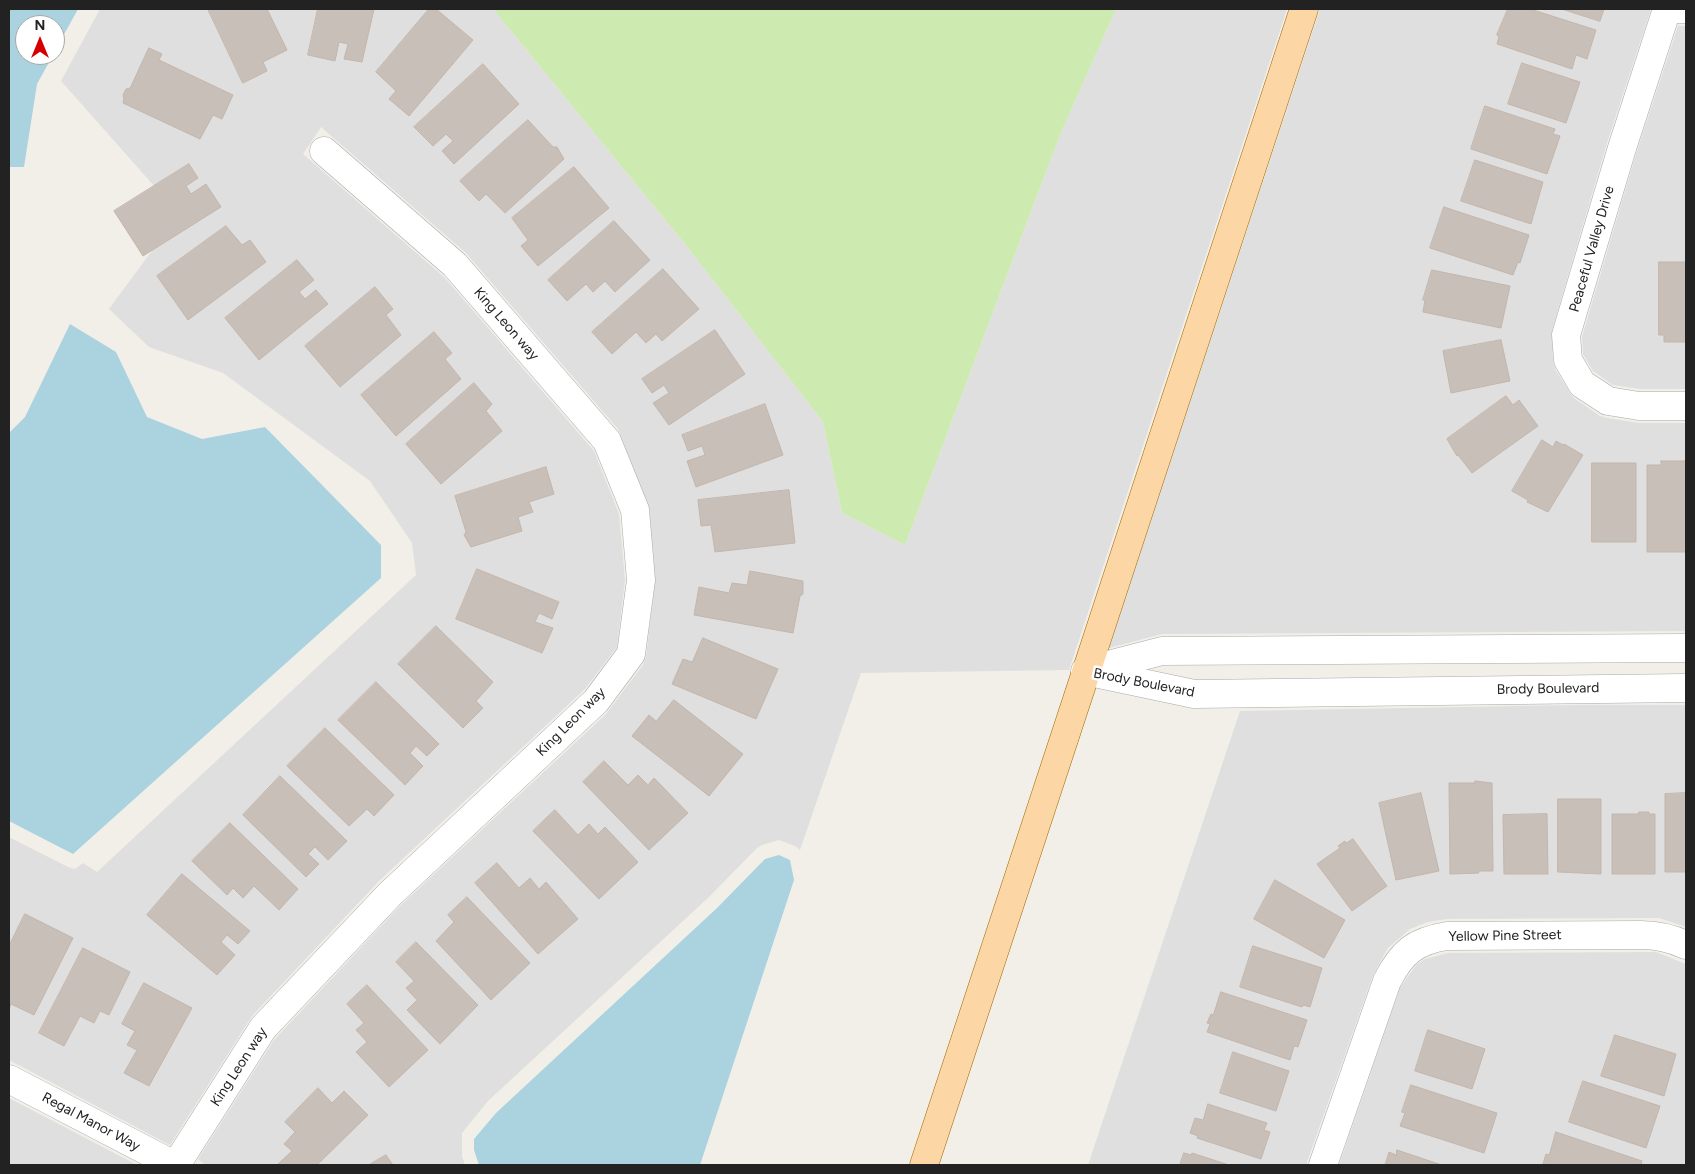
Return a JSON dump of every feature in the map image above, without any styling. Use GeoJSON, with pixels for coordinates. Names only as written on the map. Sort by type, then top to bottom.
{"type":"FeatureCollection","features":[{"type":"Feature","properties":{"kind":"main road"},"geometry":{"type":"LineString","coordinates":[[924,1165],[1304,9]]}},
{"type":"Feature","properties":{"kind":"street"},"geometry":{"type":"LineString","coordinates":[[1667,9],[1686,9]]}},
{"type":"Feature","properties":{"kind":"street","name":"Peaceful Valley Drive"},"geometry":{"type":"LineString","coordinates":[[1667,9],[1622,148],[1566,336],[1568,360],[1582,384],[1608,401],[1639,406],[1686,406]]}},
{"type":"Feature","properties":{"kind":"street","name":"King Leon way"},"geometry":{"type":"LineString","coordinates":[[175,1165],[262,1028],[390,894],[596,701],[631,654],[641,580],[635,510],[607,441],[455,265],[324,151]]}},
{"type":"Feature","properties":{"kind":"street","name":"Brody Boulevard"},"geometry":{"type":"LineString","coordinates":[[1085,672],[1162,651],[1686,648]]}},
{"type":"Feature","properties":{"kind":"street","name":"Brody Boulevard"},"geometry":{"type":"LineString","coordinates":[[1085,672],[1194,694],[1686,688]]}},
{"type":"Feature","properties":{"kind":"street","name":"Yellow Pine Street"},"geometry":{"type":"LineString","coordinates":[[1323,1165],[1387,980],[1399,960],[1418,943],[1447,936],[1658,935],[1686,945]]}},
{"type":"Feature","properties":{"kind":"street","name":"Regal Manor Way"},"geometry":{"type":"LineString","coordinates":[[9,1079],[175,1165]]}},
{"type":"Feature","properties":{"kind":"shaded area"},"geometry":{"type":"Polygon","coordinates":[[[100,9],[493,9],[689,249],[823,422],[842,513],[905,545],[1060,135],[1116,9],[1287,9],[1069,670],[861,673],[800,850],[779,840],[757,848],[709,897],[488,1101],[462,1133],[462,1156],[465,1165],[205,1165],[198,1159],[274,1040],[400,906],[606,714],[643,665],[646,656],[655,583],[649,508],[618,429],[466,253],[321,127],[303,154],[445,278],[594,451],[619,514],[625,580],[617,647],[585,689],[380,880],[252,1016],[170,1145],[9,1060],[9,837],[68,867],[75,869],[83,863],[97,872],[416,575],[412,543],[370,481],[223,373],[149,347],[109,309],[179,214],[61,81],[100,9]]]}},
{"type":"Feature","properties":{"kind":"shaded area"},"geometry":{"type":"Polygon","coordinates":[[[1320,9],[1651,9],[1607,143],[1552,330],[1553,361],[1555,369],[1574,398],[1600,416],[1639,423],[1686,423],[1686,631],[1162,634],[1109,648],[1320,9]]]}},
{"type":"Feature","properties":{"kind":"shaded area"},"geometry":{"type":"Polygon","coordinates":[[[1678,26],[1686,26],[1686,389],[1640,389],[1613,385],[1593,371],[1583,354],[1582,337],[1636,154],[1678,26]]]}},
{"type":"Feature","properties":{"kind":"shaded area"},"geometry":{"type":"Polygon","coordinates":[[[1573,705],[1686,705],[1686,927],[1659,918],[1447,919],[1428,922],[1410,929],[1388,948],[1373,975],[1306,1165],[1088,1165],[1240,711],[1573,705]]]}},
{"type":"Feature","properties":{"kind":"shaded area"},"geometry":{"type":"Polygon","coordinates":[[[1656,952],[1686,964],[1686,1165],[1339,1165],[1400,988],[1417,964],[1425,959],[1448,953],[1656,952]]]}},
{"type":"Feature","properties":{"kind":"shaded area"},"geometry":{"type":"Polygon","coordinates":[[[9,1098],[137,1165],[9,1165],[9,1098]]]}},
{"type":"Feature","properties":{"kind":"green space"},"geometry":{"type":"Polygon","coordinates":[[[493,9],[1116,9],[1060,135],[905,545],[842,513],[823,422],[689,249],[493,9]]]}},
{"type":"Feature","properties":{"kind":"water"},"geometry":{"type":"Polygon","coordinates":[[[9,9],[78,9],[65,33],[65,15],[15,15],[15,65],[47,65],[37,84],[24,167],[9,167],[9,9]]]}},
{"type":"Feature","properties":{"kind":"water"},"geometry":{"type":"Polygon","coordinates":[[[70,324],[116,352],[147,417],[202,439],[265,427],[381,545],[381,578],[73,854],[9,821],[9,433],[25,417],[70,324]]]}},
{"type":"Feature","properties":{"kind":"water"},"geometry":{"type":"Polygon","coordinates":[[[779,855],[790,860],[794,880],[700,1165],[479,1165],[474,1150],[474,1139],[496,1113],[717,908],[765,859],[779,855]]]}},
{"type":"Feature","properties":{"kind":"building"},"geometry":{"type":"Polygon","coordinates":[[[208,9],[267,9],[287,50],[263,62],[267,71],[243,83],[208,9]]]}},
{"type":"Feature","properties":{"kind":"building"},"geometry":{"type":"Polygon","coordinates":[[[318,9],[374,9],[362,62],[344,59],[348,44],[339,42],[335,61],[308,55],[318,9]]]}},
{"type":"Feature","properties":{"kind":"building"},"geometry":{"type":"Polygon","coordinates":[[[429,9],[436,9],[473,40],[409,116],[389,99],[396,91],[376,72],[429,9]]]}},
{"type":"Feature","properties":{"kind":"building"},"geometry":{"type":"Polygon","coordinates":[[[1508,9],[1530,9],[1596,30],[1587,59],[1576,55],[1572,69],[1497,44],[1499,36],[1497,35],[1508,9]]]}},
{"type":"Feature","properties":{"kind":"building"},"geometry":{"type":"Polygon","coordinates":[[[1562,9],[1604,9],[1600,21],[1562,9]]]}},
{"type":"Feature","properties":{"kind":"building"},"geometry":{"type":"Polygon","coordinates":[[[149,48],[162,54],[159,60],[233,95],[222,119],[213,115],[200,139],[123,103],[123,95],[126,89],[130,88],[149,48]]]}},
{"type":"Feature","properties":{"kind":"building"},"geometry":{"type":"Polygon","coordinates":[[[1522,63],[1580,82],[1566,123],[1508,104],[1522,63]]]}},
{"type":"Feature","properties":{"kind":"building"},"geometry":{"type":"Polygon","coordinates":[[[483,64],[519,104],[454,164],[442,151],[453,141],[446,134],[433,146],[414,127],[483,64]]]}},
{"type":"Feature","properties":{"kind":"building"},"geometry":{"type":"Polygon","coordinates":[[[1485,106],[1555,129],[1553,134],[1560,136],[1547,174],[1471,149],[1485,106]]]}},
{"type":"Feature","properties":{"kind":"building"},"geometry":{"type":"Polygon","coordinates":[[[528,120],[553,147],[557,147],[564,159],[505,213],[486,194],[479,201],[460,181],[528,120]]]}},
{"type":"Feature","properties":{"kind":"building"},"geometry":{"type":"Polygon","coordinates":[[[1475,160],[1543,182],[1531,224],[1461,201],[1475,160]]]}},
{"type":"Feature","properties":{"kind":"building"},"geometry":{"type":"Polygon","coordinates":[[[189,164],[198,178],[186,186],[191,194],[206,184],[221,207],[143,256],[114,211],[189,164]]]}},
{"type":"Feature","properties":{"kind":"building"},"geometry":{"type":"Polygon","coordinates":[[[574,167],[609,208],[538,266],[521,246],[528,240],[512,218],[574,167]]]}},
{"type":"Feature","properties":{"kind":"building"},"geometry":{"type":"Polygon","coordinates":[[[1444,207],[1529,235],[1520,263],[1518,262],[1513,275],[1430,248],[1444,207]]]}},
{"type":"Feature","properties":{"kind":"building"},"geometry":{"type":"Polygon","coordinates":[[[614,221],[650,260],[615,292],[605,281],[593,292],[586,284],[567,301],[548,280],[614,221]]]}},
{"type":"Feature","properties":{"kind":"building"},"geometry":{"type":"Polygon","coordinates":[[[226,226],[242,245],[250,240],[266,262],[188,320],[157,276],[226,226]]]}},
{"type":"Feature","properties":{"kind":"building"},"geometry":{"type":"Polygon","coordinates":[[[297,260],[314,280],[299,292],[305,299],[316,290],[328,304],[259,360],[225,318],[297,260]]]}},
{"type":"Feature","properties":{"kind":"building"},"geometry":{"type":"Polygon","coordinates":[[[1659,262],[1686,262],[1686,342],[1664,342],[1664,335],[1659,335],[1659,262]]]}},
{"type":"Feature","properties":{"kind":"building"},"geometry":{"type":"Polygon","coordinates":[[[663,269],[699,309],[662,341],[656,334],[646,343],[636,332],[612,354],[592,332],[663,269]]]}},
{"type":"Feature","properties":{"kind":"building"},"geometry":{"type":"Polygon","coordinates":[[[1432,270],[1510,286],[1501,328],[1423,312],[1425,300],[1423,300],[1432,270]]]}},
{"type":"Feature","properties":{"kind":"building"},"geometry":{"type":"Polygon","coordinates":[[[375,287],[393,309],[386,315],[401,335],[340,387],[305,346],[375,287]]]}},
{"type":"Feature","properties":{"kind":"building"},"geometry":{"type":"Polygon","coordinates":[[[715,330],[745,374],[669,425],[653,403],[669,393],[664,385],[652,393],[642,379],[715,330]]]}},
{"type":"Feature","properties":{"kind":"building"},"geometry":{"type":"Polygon","coordinates":[[[434,332],[452,353],[445,359],[461,379],[396,436],[361,395],[434,332]]]}},
{"type":"Feature","properties":{"kind":"building"},"geometry":{"type":"Polygon","coordinates":[[[1501,340],[1510,381],[1451,393],[1443,351],[1501,340]]]}},
{"type":"Feature","properties":{"kind":"building"},"geometry":{"type":"Polygon","coordinates":[[[474,383],[492,404],[486,411],[502,431],[441,484],[406,444],[474,383]]]}},
{"type":"Feature","properties":{"kind":"building"},"geometry":{"type":"Polygon","coordinates":[[[1506,396],[1513,405],[1519,400],[1538,426],[1472,473],[1457,456],[1447,439],[1506,396]]]}},
{"type":"Feature","properties":{"kind":"building"},"geometry":{"type":"Polygon","coordinates":[[[765,404],[783,455],[696,487],[687,461],[705,455],[702,446],[688,451],[682,435],[765,404]]]}},
{"type":"Feature","properties":{"kind":"building"},"geometry":{"type":"Polygon","coordinates":[[[1542,440],[1553,447],[1556,441],[1583,455],[1548,512],[1527,502],[1528,500],[1512,491],[1542,440]]]}},
{"type":"Feature","properties":{"kind":"building"},"geometry":{"type":"Polygon","coordinates":[[[1661,461],[1686,461],[1686,552],[1647,552],[1647,465],[1661,465],[1661,461]]]}},
{"type":"Feature","properties":{"kind":"building"},"geometry":{"type":"Polygon","coordinates":[[[1592,463],[1636,463],[1636,542],[1592,542],[1592,463]]]}},
{"type":"Feature","properties":{"kind":"building"},"geometry":{"type":"Polygon","coordinates":[[[546,467],[554,494],[529,502],[533,512],[518,517],[522,531],[471,547],[464,535],[466,532],[455,496],[546,467]]]}},
{"type":"Feature","properties":{"kind":"building"},"geometry":{"type":"Polygon","coordinates":[[[789,490],[795,543],[715,552],[711,525],[701,526],[698,500],[789,490]]]}},
{"type":"Feature","properties":{"kind":"building"},"geometry":{"type":"Polygon","coordinates":[[[477,569],[559,602],[552,619],[539,613],[535,622],[553,628],[542,653],[456,619],[477,569]]]}},
{"type":"Feature","properties":{"kind":"building"},"geometry":{"type":"Polygon","coordinates":[[[750,571],[803,581],[803,594],[800,596],[793,633],[694,615],[699,587],[729,593],[732,583],[747,585],[750,571]]]}},
{"type":"Feature","properties":{"kind":"building"},"geometry":{"type":"Polygon","coordinates":[[[436,626],[493,682],[476,701],[483,708],[463,728],[398,664],[436,626]]]}},
{"type":"Feature","properties":{"kind":"building"},"geometry":{"type":"Polygon","coordinates":[[[703,638],[778,669],[756,719],[672,684],[683,659],[692,662],[703,638]]]}},
{"type":"Feature","properties":{"kind":"building"},"geometry":{"type":"Polygon","coordinates":[[[376,682],[439,744],[427,756],[416,746],[410,753],[423,766],[405,785],[338,720],[376,682]]]}},
{"type":"Feature","properties":{"kind":"building"},"geometry":{"type":"Polygon","coordinates":[[[674,700],[743,754],[709,796],[632,736],[649,715],[656,721],[674,700]]]}},
{"type":"Feature","properties":{"kind":"building"},"geometry":{"type":"Polygon","coordinates":[[[325,728],[394,795],[374,816],[367,809],[349,826],[287,766],[325,728]]]}},
{"type":"Feature","properties":{"kind":"building"},"geometry":{"type":"Polygon","coordinates":[[[604,761],[628,785],[638,775],[648,785],[654,778],[688,813],[649,850],[583,782],[604,761]]]}},
{"type":"Feature","properties":{"kind":"building"},"geometry":{"type":"Polygon","coordinates":[[[280,776],[347,841],[328,860],[315,847],[308,854],[319,864],[306,877],[243,815],[280,776]]]}},
{"type":"Feature","properties":{"kind":"building"},"geometry":{"type":"Polygon","coordinates":[[[1475,781],[1492,783],[1493,871],[1450,874],[1449,783],[1475,783],[1475,781]]]}},
{"type":"Feature","properties":{"kind":"building"},"geometry":{"type":"Polygon","coordinates":[[[1421,793],[1439,871],[1396,880],[1379,803],[1421,793]]]}},
{"type":"Feature","properties":{"kind":"building"},"geometry":{"type":"Polygon","coordinates":[[[1686,793],[1686,872],[1665,872],[1665,794],[1686,793]]]}},
{"type":"Feature","properties":{"kind":"building"},"geometry":{"type":"Polygon","coordinates":[[[1558,799],[1601,799],[1601,874],[1558,872],[1558,799]]]}},
{"type":"Feature","properties":{"kind":"building"},"geometry":{"type":"Polygon","coordinates":[[[555,810],[578,835],[589,824],[598,834],[605,827],[638,862],[599,899],[533,831],[555,810]]]}},
{"type":"Feature","properties":{"kind":"building"},"geometry":{"type":"Polygon","coordinates":[[[1639,812],[1655,814],[1655,874],[1612,874],[1612,814],[1639,814],[1639,812]]]}},
{"type":"Feature","properties":{"kind":"building"},"geometry":{"type":"Polygon","coordinates":[[[1547,814],[1548,874],[1504,874],[1503,815],[1547,814]]]}},
{"type":"Feature","properties":{"kind":"building"},"geometry":{"type":"Polygon","coordinates":[[[230,823],[298,889],[279,910],[254,886],[243,898],[233,888],[227,895],[192,861],[230,823]]]}},
{"type":"Feature","properties":{"kind":"building"},"geometry":{"type":"Polygon","coordinates":[[[1353,839],[1387,886],[1352,911],[1317,864],[1340,848],[1338,846],[1345,841],[1346,843],[1353,839]]]}},
{"type":"Feature","properties":{"kind":"building"},"geometry":{"type":"Polygon","coordinates":[[[497,863],[519,888],[530,878],[539,889],[546,882],[578,919],[538,954],[475,883],[497,863]]]}},
{"type":"Feature","properties":{"kind":"building"},"geometry":{"type":"Polygon","coordinates":[[[182,874],[250,931],[238,944],[227,935],[221,942],[235,955],[217,975],[147,915],[182,874]]]}},
{"type":"Feature","properties":{"kind":"building"},"geometry":{"type":"Polygon","coordinates":[[[1275,880],[1345,920],[1324,958],[1254,919],[1275,880]]]}},
{"type":"Feature","properties":{"kind":"building"},"geometry":{"type":"Polygon","coordinates":[[[467,897],[530,963],[491,1000],[436,941],[454,922],[448,915],[467,897]]]}},
{"type":"Feature","properties":{"kind":"building"},"geometry":{"type":"Polygon","coordinates":[[[25,914],[73,938],[34,1015],[11,1004],[9,1009],[9,946],[25,914]]]}},
{"type":"Feature","properties":{"kind":"building"},"geometry":{"type":"Polygon","coordinates":[[[416,942],[478,1005],[440,1044],[407,1010],[417,1000],[406,988],[414,981],[396,962],[416,942]]]}},
{"type":"Feature","properties":{"kind":"building"},"geometry":{"type":"Polygon","coordinates":[[[1253,946],[1322,968],[1310,1007],[1303,1005],[1302,1007],[1240,987],[1253,946]]]}},
{"type":"Feature","properties":{"kind":"building"},"geometry":{"type":"Polygon","coordinates":[[[83,948],[130,972],[109,1015],[100,1011],[94,1023],[80,1016],[64,1046],[39,1033],[83,948]]]}},
{"type":"Feature","properties":{"kind":"building"},"geometry":{"type":"Polygon","coordinates":[[[144,983],[192,1008],[149,1086],[124,1073],[137,1050],[127,1045],[135,1031],[122,1024],[144,983]]]}},
{"type":"Feature","properties":{"kind":"building"},"geometry":{"type":"Polygon","coordinates":[[[367,985],[428,1050],[389,1087],[356,1052],[367,1042],[356,1030],[364,1023],[347,1004],[367,985]]]}},
{"type":"Feature","properties":{"kind":"building"},"geometry":{"type":"Polygon","coordinates":[[[1221,992],[1307,1020],[1298,1047],[1294,1046],[1290,1060],[1207,1032],[1210,1024],[1207,1023],[1211,1014],[1213,1015],[1221,992]]]}},
{"type":"Feature","properties":{"kind":"building"},"geometry":{"type":"Polygon","coordinates":[[[1428,1030],[1485,1049],[1472,1089],[1415,1071],[1428,1030]]]}},
{"type":"Feature","properties":{"kind":"building"},"geometry":{"type":"Polygon","coordinates":[[[1615,1035],[1676,1054],[1664,1096],[1601,1076],[1615,1035]]]}},
{"type":"Feature","properties":{"kind":"building"},"geometry":{"type":"Polygon","coordinates":[[[1233,1052],[1289,1071],[1276,1111],[1220,1093],[1233,1052]]]}},
{"type":"Feature","properties":{"kind":"building"},"geometry":{"type":"Polygon","coordinates":[[[1583,1081],[1660,1106],[1646,1148],[1569,1122],[1583,1081]]]}},
{"type":"Feature","properties":{"kind":"building"},"geometry":{"type":"Polygon","coordinates":[[[1411,1085],[1497,1113],[1484,1153],[1400,1126],[1405,1113],[1402,1112],[1411,1085]]]}},
{"type":"Feature","properties":{"kind":"building"},"geometry":{"type":"Polygon","coordinates":[[[318,1088],[332,1103],[344,1091],[368,1115],[317,1165],[277,1165],[292,1151],[284,1144],[295,1132],[285,1122],[318,1088]]]}},
{"type":"Feature","properties":{"kind":"building"},"geometry":{"type":"Polygon","coordinates":[[[1208,1104],[1267,1123],[1264,1130],[1270,1132],[1261,1159],[1197,1138],[1198,1136],[1190,1133],[1195,1118],[1203,1120],[1208,1104]]]}},
{"type":"Feature","properties":{"kind":"building"},"geometry":{"type":"Polygon","coordinates":[[[1556,1132],[1642,1161],[1641,1165],[1545,1165],[1543,1164],[1546,1154],[1549,1155],[1556,1132]]]}},
{"type":"Feature","properties":{"kind":"building"},"geometry":{"type":"Polygon","coordinates":[[[1397,1150],[1442,1165],[1385,1165],[1389,1152],[1396,1155],[1397,1150]]]}},
{"type":"Feature","properties":{"kind":"building"},"geometry":{"type":"Polygon","coordinates":[[[1184,1153],[1191,1155],[1192,1153],[1229,1165],[1180,1165],[1184,1153]]]}},
{"type":"Feature","properties":{"kind":"building"},"geometry":{"type":"Polygon","coordinates":[[[386,1155],[393,1165],[369,1165],[386,1155]]]}}]}
